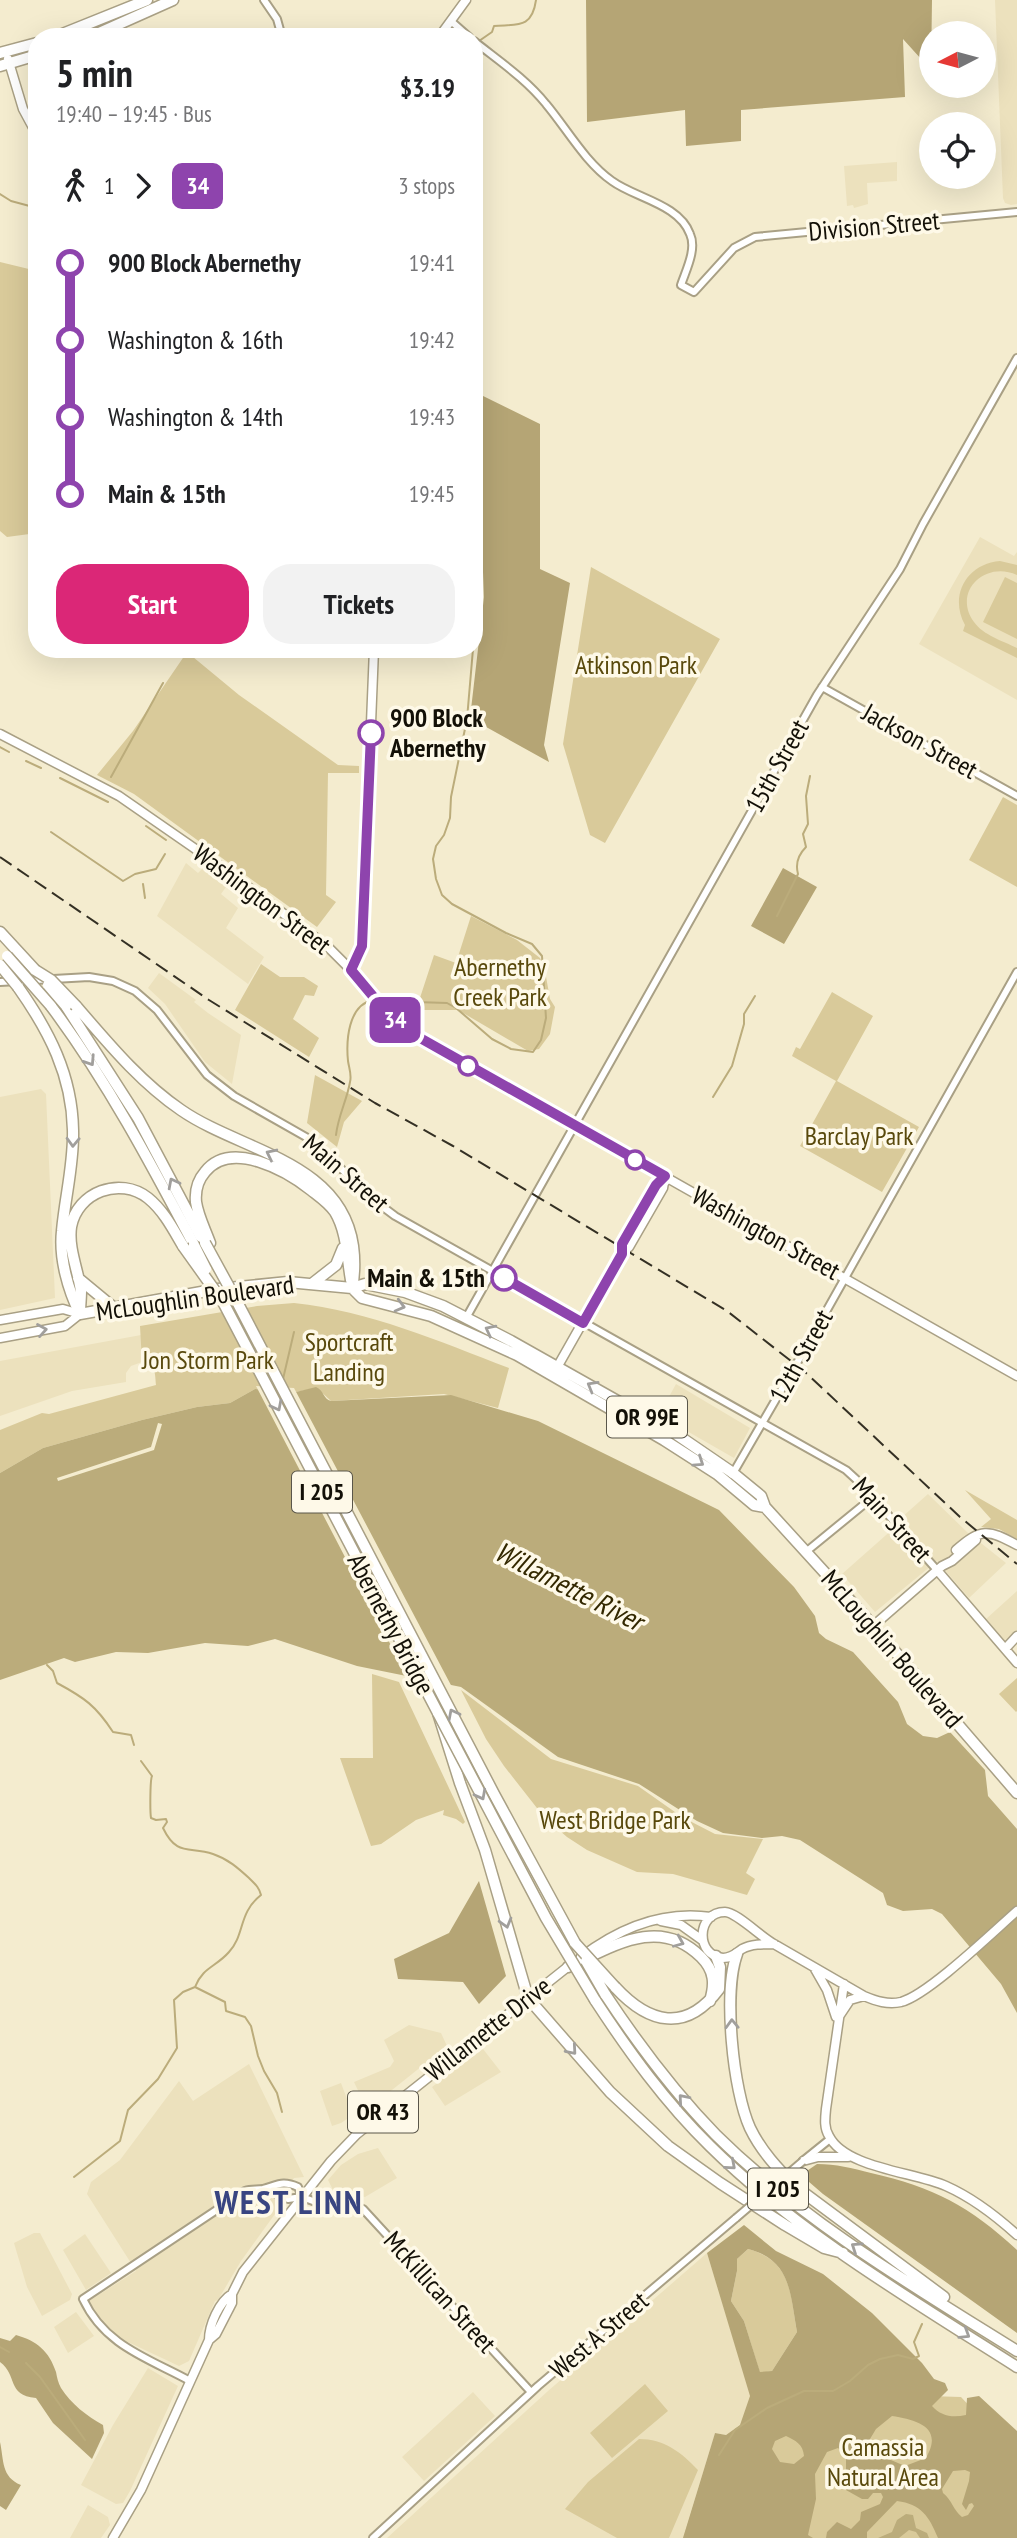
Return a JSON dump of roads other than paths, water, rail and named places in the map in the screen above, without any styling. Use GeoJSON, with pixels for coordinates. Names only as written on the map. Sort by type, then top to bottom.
{"type":"FeatureCollection","features":[{"type":"Feature","properties":{"kind":"highway"},"geometry":{"type":"LineString","coordinates":[[77,28],[146,0]]}},
{"type":"Feature","properties":{"kind":"highway"},"geometry":{"type":"LineString","coordinates":[[110,28],[173,0]]}},
{"type":"Feature","properties":{"kind":"highway"},"geometry":{"type":"LineString","coordinates":[[3,53],[28,46]]}},
{"type":"Feature","properties":{"kind":"highway"},"geometry":{"type":"LineString","coordinates":[[5,65],[28,58]]}},
{"type":"Feature","properties":{"kind":"highway","name":"I 205"},"geometry":{"type":"LineString","coordinates":[[0,932],[71,1006],[138,1118],[198,1244]]}},
{"type":"Feature","properties":{"kind":"highway","name":"I 205"},"geometry":{"type":"LineString","coordinates":[[3,953],[51,1006],[109,1091],[198,1244]]}},
{"type":"Feature","properties":{"kind":"highway"},"geometry":{"type":"LineString","coordinates":[[0,965],[31,1006],[58,1055],[70,1098],[73,1154],[61,1240],[70,1294],[79,1314]]}},
{"type":"Feature","properties":{"kind":"highway"},"geometry":{"type":"LineString","coordinates":[[71,1006],[163,1098],[202,1123],[274,1155],[299,1170],[331,1196],[342,1210],[351,1234],[356,1269],[352,1288]]}},
{"type":"Feature","properties":{"kind":"highway"},"geometry":{"type":"LineString","coordinates":[[198,1244],[198,1184],[208,1168],[216,1162],[234,1158],[266,1164],[296,1178],[332,1208],[341,1226],[352,1288]]}},
{"type":"Feature","properties":{"kind":"highway"},"geometry":{"type":"LineString","coordinates":[[79,1314],[81,1293],[71,1237],[72,1224],[81,1205],[90,1197],[102,1191],[123,1188],[148,1198],[198,1244]]}},
{"type":"Feature","properties":{"kind":"highway"},"geometry":{"type":"LineString","coordinates":[[313,1283],[336,1265],[344,1240]]}},
{"type":"Feature","properties":{"kind":"highway","name":"Abernethy Bridge"},"geometry":{"type":"LineString","coordinates":[[198,1244],[234,1296],[500,1806],[575,1943],[605,1994],[667,2081],[736,2154],[806,2211],[850,2244],[995,2337]]}},
{"type":"Feature","properties":{"kind":"highway","name":"Abernethy Bridge"},"geometry":{"type":"LineString","coordinates":[[198,1244],[223,1302],[438,1713],[546,1917],[594,2000],[671,2105],[708,2144],[776,2204],[843,2253]]}},
{"type":"Feature","properties":{"kind":"highway"},"geometry":{"type":"LineString","coordinates":[[78,1278],[113,1307]]}},
{"type":"Feature","properties":{"kind":"highway","name":"McLoughlin Boulevard"},"geometry":{"type":"LineString","coordinates":[[79,1314],[247,1286],[288,1282],[352,1288],[365,1284],[392,1288],[423,1298],[466,1318],[555,1371]]}},
{"type":"Feature","properties":{"kind":"highway","name":"McLoughlin Boulevard"},"geometry":{"type":"LineString","coordinates":[[352,1288],[362,1298],[413,1310],[459,1327],[555,1371],[676,1434],[730,1477],[761,1496],[765,1507],[807,1551],[1017,1793]]}},
{"type":"Feature","properties":{"kind":"highway"},"geometry":{"type":"LineString","coordinates":[[438,1713],[491,1868],[528,1998],[610,2092],[668,2146],[785,2225],[824,2248],[843,2253]]}},
{"type":"Feature","properties":{"kind":"highway"},"geometry":{"type":"LineString","coordinates":[[568,1967],[630,1939],[643,1936],[670,1938],[692,1948],[711,1970],[714,1989],[710,2001]]}},
{"type":"Feature","properties":{"kind":"highway"},"geometry":{"type":"LineString","coordinates":[[575,1943],[640,2010],[674,2019],[691,2015],[710,2001],[719,1989],[722,1980],[716,1956]]}},
{"type":"Feature","properties":{"kind":"highway"},"geometry":{"type":"LineString","coordinates":[[740,1951],[732,1971],[737,2089],[749,2126],[757,2140],[777,2168],[803,2192],[995,2337]]}},
{"type":"Feature","properties":{"kind":"highway","name":"I 205"},"geometry":{"type":"LineString","coordinates":[[843,2253],[1017,2367]]}},
{"type":"Feature","properties":{"kind":"highway","name":"I 205"},"geometry":{"type":"LineString","coordinates":[[995,2337],[1017,2351]]}},
{"type":"Feature","properties":{"kind":"main road"},"geometry":{"type":"LineString","coordinates":[[447,28],[466,0]]}},
{"type":"Feature","properties":{"kind":"main road"},"geometry":{"type":"LineString","coordinates":[[3,53],[5,65],[28,118]]}},
{"type":"Feature","properties":{"kind":"main road"},"geometry":{"type":"LineString","coordinates":[[351,970],[362,946],[374,658]]}},
{"type":"Feature","properties":{"kind":"main road","name":"Washington Street"},"geometry":{"type":"LineString","coordinates":[[0,734],[133,804],[306,930],[351,970],[387,1013],[408,1030],[1017,1376]]}},
{"type":"Feature","properties":{"kind":"main road"},"geometry":{"type":"LineString","coordinates":[[555,1371],[622,1254],[622,1244],[656,1185],[665,1176]]}},
{"type":"Feature","properties":{"kind":"main road","name":"McLoughlin Boulevard"},"geometry":{"type":"LineString","coordinates":[[0,1320],[63,1309],[79,1314]]}},
{"type":"Feature","properties":{"kind":"main road","name":"McLoughlin Boulevard"},"geometry":{"type":"LineString","coordinates":[[0,1338],[65,1326],[79,1314]]}},
{"type":"Feature","properties":{"kind":"main road"},"geometry":{"type":"LineString","coordinates":[[873,1626],[937,1570],[952,1561],[976,1540],[978,1535],[992,1532],[1017,1545]]}},
{"type":"Feature","properties":{"kind":"main road","name":"Main Street"},"geometry":{"type":"LineString","coordinates":[[937,1570],[1017,1663]]}},
{"type":"Feature","properties":{"kind":"main road"},"geometry":{"type":"LineString","coordinates":[[1005,1649],[1017,1636]]}},
{"type":"Feature","properties":{"kind":"main road","name":"OR 43"},"geometry":{"type":"LineString","coordinates":[[710,1917],[724,1912],[738,1916],[761,1937],[864,1996],[880,2002],[894,2003],[908,2000],[928,1987],[1017,1911]]}},
{"type":"Feature","properties":{"kind":"main road","name":"Willamette Drive"},"geometry":{"type":"LineString","coordinates":[[114,2538],[138,2497],[209,2340],[216,2334],[232,2303],[232,2294],[243,2272],[336,2155],[368,2124],[568,1967],[615,1934],[675,1915],[710,1917]]}},
{"type":"Feature","properties":{"kind":"main road"},"geometry":{"type":"LineString","coordinates":[[702,1940],[703,1927],[710,1917]]}},
{"type":"Feature","properties":{"kind":"main road"},"geometry":{"type":"LineString","coordinates":[[658,1920],[681,1925],[702,1940],[710,1953],[723,1958],[757,1944],[774,1944]]}},
{"type":"Feature","properties":{"kind":"main road"},"geometry":{"type":"LineString","coordinates":[[740,1951],[747,1935],[743,1922]]}},
{"type":"Feature","properties":{"kind":"main road"},"geometry":{"type":"LineString","coordinates":[[814,1968],[827,1990],[837,2020]]}},
{"type":"Feature","properties":{"kind":"main road"},"geometry":{"type":"LineString","coordinates":[[844,1984],[825,2124],[830,2139],[851,2157]]}},
{"type":"Feature","properties":{"kind":"main road"},"geometry":{"type":"LineString","coordinates":[[837,2020],[850,2000],[864,1996]]}},
{"type":"Feature","properties":{"kind":"main road"},"geometry":{"type":"LineString","coordinates":[[803,2161],[851,2157],[923,2177],[948,2187],[985,2208],[1017,2235]]}},
{"type":"Feature","properties":{"kind":"street"},"geometry":{"type":"LineString","coordinates":[[264,0],[277,19],[280,28]]}},
{"type":"Feature","properties":{"kind":"street"},"geometry":{"type":"LineString","coordinates":[[452,22],[459,28]]}},
{"type":"Feature","properties":{"kind":"street","name":"Division Street"},"geometry":{"type":"LineString","coordinates":[[483,48],[524,80],[605,176],[622,188],[672,213],[685,225],[692,245],[681,285],[694,292],[734,248],[761,236],[1017,212]]}},
{"type":"Feature","properties":{"kind":"street","name":"15th Street"},"geometry":{"type":"LineString","coordinates":[[466,1318],[533,1201],[540,1194],[545,1179],[822,687],[900,569],[1017,358]]}},
{"type":"Feature","properties":{"kind":"street","name":"Jackson Street"},"geometry":{"type":"LineString","coordinates":[[822,687],[1017,796]]}},
{"type":"Feature","properties":{"kind":"street","name":"12th Street"},"geometry":{"type":"LineString","coordinates":[[730,1477],[1017,972]]}},
{"type":"Feature","properties":{"kind":"street","name":"Main Street"},"geometry":{"type":"LineString","coordinates":[[0,982],[89,977],[113,981],[135,991],[158,1010],[197,1065],[219,1085],[305,1135],[380,1206],[846,1470],[937,1570]]}},
{"type":"Feature","properties":{"kind":"street"},"geometry":{"type":"LineString","coordinates":[[807,1551],[873,1497]]}},
{"type":"Feature","properties":{"kind":"street","name":"West A Street"},"geometry":{"type":"LineString","coordinates":[[373,2538],[531,2392],[830,2139]]}},
{"type":"Feature","properties":{"kind":"street"},"geometry":{"type":"LineString","coordinates":[[190,2381],[107,2335],[95,2322],[83,2299],[239,2194],[248,2190],[264,2189],[272,2184],[292,2184],[298,2187],[302,2197]]}},
{"type":"Feature","properties":{"kind":"street","name":"McKillican Street"},"geometry":{"type":"LineString","coordinates":[[264,2189],[288,2199],[302,2197],[318,2203],[344,2201],[363,2209],[531,2392]]}},
{"type":"Feature","properties":{"kind":"water","name":"Willamette River"},"geometry":{"type":"Polygon","coordinates":[[[316,1387],[331,1401],[451,1395],[538,1421],[719,1510],[794,1587],[815,1616],[819,1633],[853,1652],[898,1702],[907,1724],[923,1736],[937,1738],[950,1732],[985,1770],[988,1796],[1017,1829],[1017,2013],[1001,1984],[942,1914],[932,1909],[903,1911],[887,1905],[883,1893],[800,1840],[782,1836],[762,1838],[723,1833],[697,1821],[639,1784],[558,1757],[461,1687],[357,1666],[275,1639],[248,1646],[205,1643],[148,1653],[116,1652],[75,1662],[64,1658],[0,1680],[0,1473],[43,1448],[142,1420],[197,1407],[230,1403],[255,1389],[296,1392],[316,1387]]]}},
{"type":"Feature","properties":{"kind":"water"},"geometry":{"type":"Polygon","coordinates":[[[906,2514],[913,2515],[916,2528],[927,2533],[929,2538],[920,2538],[916,2532],[909,2530],[899,2538],[878,2538],[892,2532],[897,2520],[906,2514]]]}},
{"type":"Feature","properties":{"kind":"waterway"},"geometry":{"type":"LineString","coordinates":[[483,38],[492,32],[494,26],[516,25],[527,20],[536,0]]}},
{"type":"Feature","properties":{"kind":"waterway"},"geometry":{"type":"LineString","coordinates":[[0,194],[11,201],[28,206]]}},
{"type":"Feature","properties":{"kind":"waterway"},"geometry":{"type":"LineString","coordinates":[[378,999],[395,996],[416,1002],[447,1003],[492,1039],[511,1049],[533,1052],[541,1040],[546,1018],[542,956],[532,944],[452,904],[442,895],[436,879],[433,859],[436,846],[444,835],[450,818],[451,797],[467,719],[472,658]]}},
{"type":"Feature","properties":{"kind":"waterway"},"geometry":{"type":"LineString","coordinates":[[111,777],[163,683]]}},
{"type":"Feature","properties":{"kind":"waterway"},"geometry":{"type":"LineString","coordinates":[[0,747],[9,752]]}},
{"type":"Feature","properties":{"kind":"waterway"},"geometry":{"type":"LineString","coordinates":[[26,761],[41,768]]}},
{"type":"Feature","properties":{"kind":"waterway"},"geometry":{"type":"LineString","coordinates":[[777,916],[798,874],[798,859],[806,847],[803,834],[808,824],[806,796],[810,776]]}},
{"type":"Feature","properties":{"kind":"waterway"},"geometry":{"type":"LineString","coordinates":[[60,778],[108,802]]}},
{"type":"Feature","properties":{"kind":"waterway"},"geometry":{"type":"LineString","coordinates":[[146,826],[166,840]]}},
{"type":"Feature","properties":{"kind":"waterway"},"geometry":{"type":"LineString","coordinates":[[51,832],[123,881],[135,874],[156,869],[165,854]]}},
{"type":"Feature","properties":{"kind":"waterway"},"geometry":{"type":"LineString","coordinates":[[143,884],[145,898]]}},
{"type":"Feature","properties":{"kind":"waterway"},"geometry":{"type":"LineString","coordinates":[[713,1097],[732,1066],[744,1024],[744,1014],[755,996]]}},
{"type":"Feature","properties":{"kind":"waterway"},"geometry":{"type":"LineString","coordinates":[[336,1135],[351,1079],[347,1053],[350,1025],[358,1009],[373,1000]]}},
{"type":"Feature","properties":{"kind":"waterway"},"geometry":{"type":"LineString","coordinates":[[283,1379],[294,1332]]}},
{"type":"Feature","properties":{"kind":"waterway"},"geometry":{"type":"LineString","coordinates":[[47,1665],[53,1671],[57,1683],[89,1703],[113,1732],[131,1735],[134,1745]]}},
{"type":"Feature","properties":{"kind":"waterway"},"geometry":{"type":"LineString","coordinates":[[141,1761],[152,1776],[151,1818],[166,1819],[163,1828],[173,1843],[184,1849],[223,1858],[249,1878],[260,1892],[261,1895],[245,1916],[234,1945],[202,1975],[195,1987],[225,2002],[226,2011],[245,2017],[251,2026],[258,2056],[277,2093],[282,2112]]}},
{"type":"Feature","properties":{"kind":"waterway"},"geometry":{"type":"LineString","coordinates":[[74,2177],[120,2141],[128,2110],[158,2079],[177,2048],[174,2000],[195,1987]]}},
{"type":"Feature","properties":{"kind":"waterway"},"geometry":{"type":"LineString","coordinates":[[719,2455],[735,2430],[767,2408],[804,2391],[833,2391],[880,2359],[898,2355],[913,2359],[919,2356],[914,2342],[922,2324]]}},
{"type":"Feature","properties":{"kind":"waterway"},"geometry":{"type":"LineString","coordinates":[[0,2347],[9,2352]]}},
{"type":"Feature","properties":{"kind":"waterway"},"geometry":{"type":"LineString","coordinates":[[26,2363],[40,2377],[85,2440]]}},
{"type":"Feature","properties":{"kind":"railway"},"geometry":{"type":"LineString","coordinates":[[0,857],[209,1000],[375,1103],[453,1146],[727,1311],[805,1372],[960,1517],[1017,1564]]}},
{"type":"Feature","properties":{"kind":"place","name":"900 Block Abernethy"},"geometry":{"type":"Point","coordinates":[371,733]}},
{"type":"Feature","properties":{"kind":"place","name":"Main & 15th"},"geometry":{"type":"Point","coordinates":[504,1278]}},
{"type":"Feature","properties":{"kind":"district","name":"WEST LINN"},"geometry":{"type":"Point","coordinates":[289,2202]}},
{"type":"Feature","properties":{"kind":"park label","name":"Atkinson Park"},"geometry":{"type":"Point","coordinates":[636,665]}},
{"type":"Feature","properties":{"kind":"park label","name":"Abernethy Creek Park"},"geometry":{"type":"Point","coordinates":[500,982]}},
{"type":"Feature","properties":{"kind":"park label","name":"Barclay Park"},"geometry":{"type":"Point","coordinates":[859,1136]}},
{"type":"Feature","properties":{"kind":"park label","name":"Sportcraft Landing"},"geometry":{"type":"Point","coordinates":[349,1357]}},
{"type":"Feature","properties":{"kind":"park label","name":"Jon Storm Park"},"geometry":{"type":"Point","coordinates":[208,1360]}},
{"type":"Feature","properties":{"kind":"park label","name":"West Bridge Park"},"geometry":{"type":"Point","coordinates":[615,1820]}},
{"type":"Feature","properties":{"kind":"park label","name":"Camassia Natural Area"},"geometry":{"type":"Point","coordinates":[883,2462]}}]}
